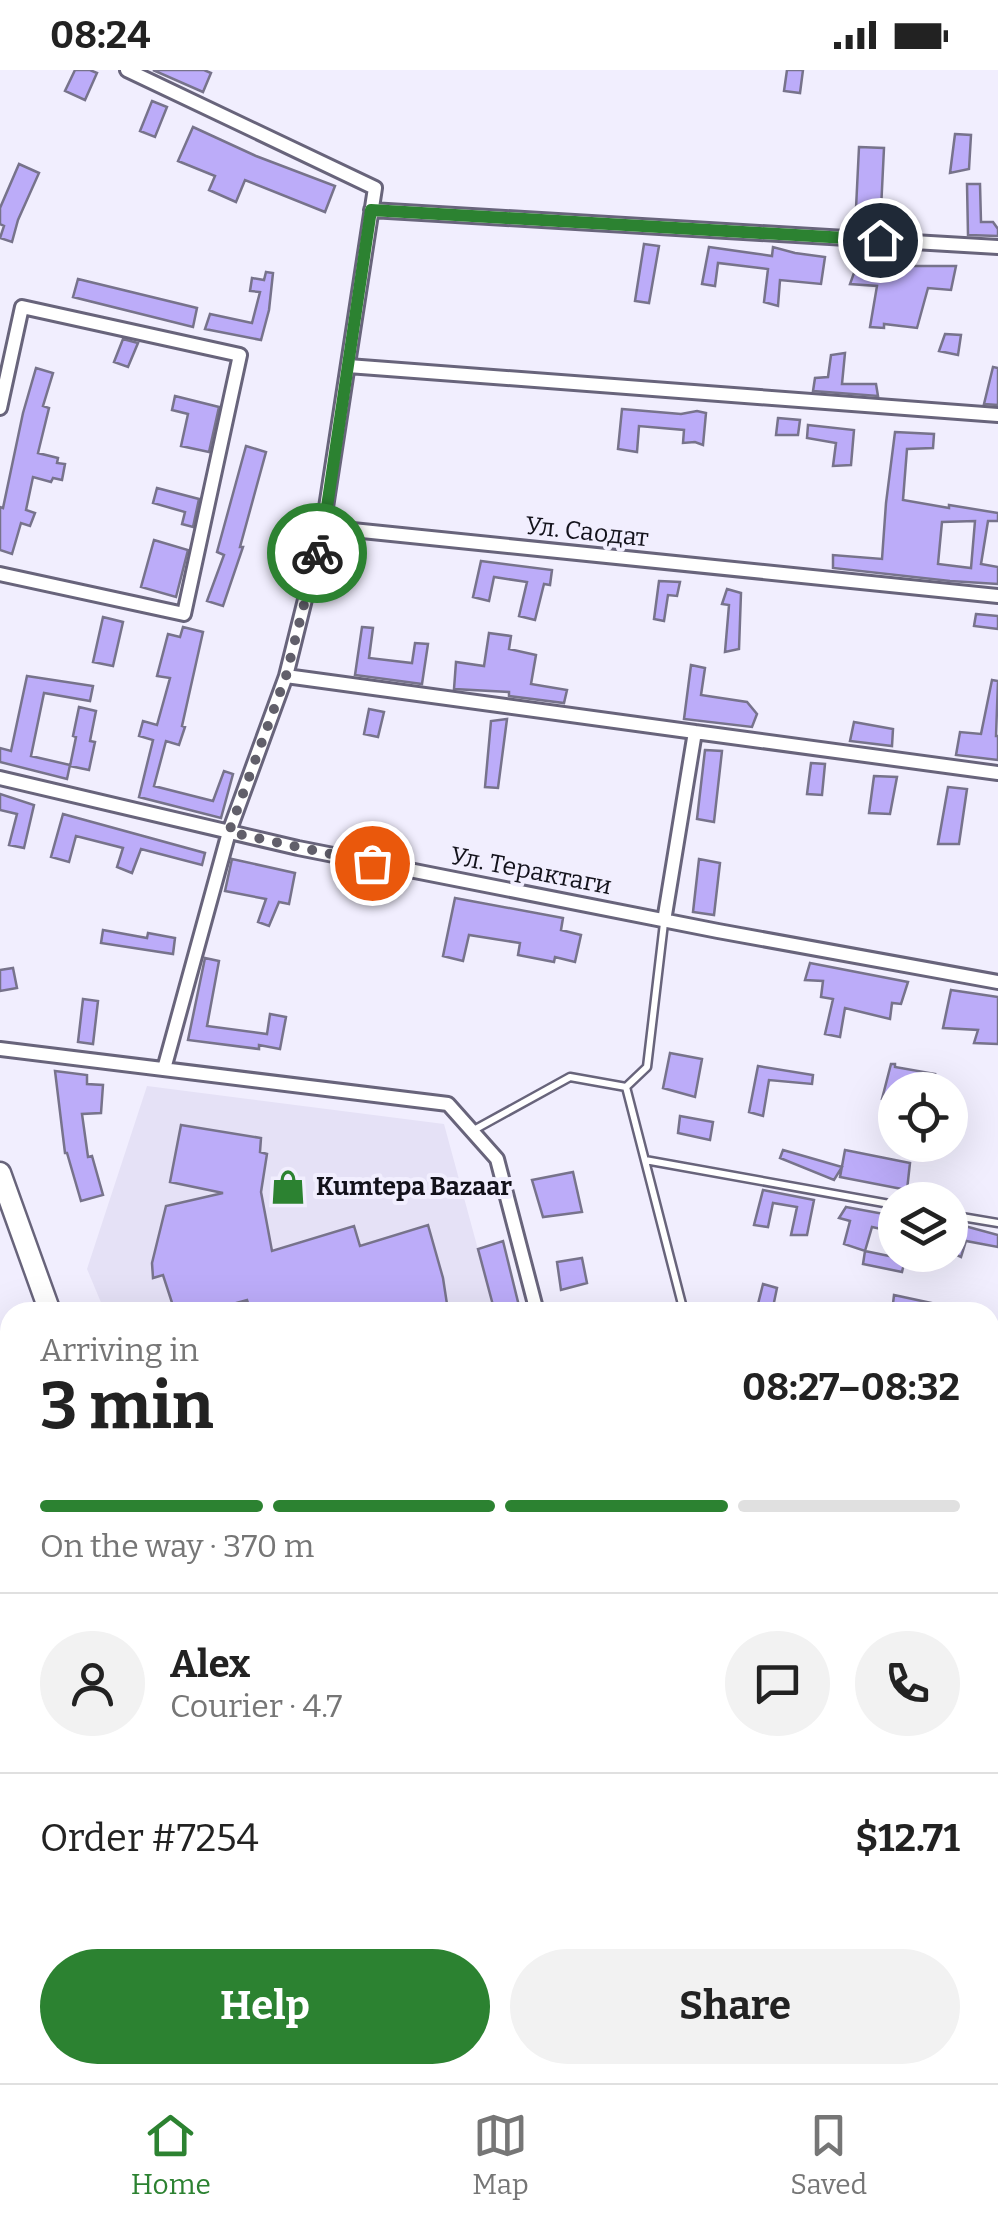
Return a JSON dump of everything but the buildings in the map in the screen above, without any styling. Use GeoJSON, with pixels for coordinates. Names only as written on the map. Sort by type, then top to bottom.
{"type":"FeatureCollection","features":[{"type":"Feature","properties":{"kind":"main road"},"geometry":{"type":"LineString","coordinates":[[0,1172],[46,1302]]}},
{"type":"Feature","properties":{"kind":"street"},"geometry":{"type":"LineString","coordinates":[[128,70],[375,188],[324,527],[286,676],[229,832],[164,1070]]}},
{"type":"Feature","properties":{"kind":"street"},"geometry":{"type":"LineString","coordinates":[[371,210],[998,247]]}},
{"type":"Feature","properties":{"kind":"street"},"geometry":{"type":"LineString","coordinates":[[0,408],[22,306],[240,354],[184,614],[0,574]]}},
{"type":"Feature","properties":{"kind":"street"},"geometry":{"type":"LineString","coordinates":[[348,366],[998,415]]}},
{"type":"Feature","properties":{"kind":"street","name":"Ул. Саодат"},"geometry":{"type":"LineString","coordinates":[[324,527],[998,596]]}},
{"type":"Feature","properties":{"kind":"street"},"geometry":{"type":"LineString","coordinates":[[286,676],[998,773]]}},
{"type":"Feature","properties":{"kind":"street"},"geometry":{"type":"LineString","coordinates":[[664,921],[694,732]]}},
{"type":"Feature","properties":{"kind":"street","name":"Ул. Терактаги"},"geometry":{"type":"LineString","coordinates":[[0,778],[318,852],[998,982]]}},
{"type":"Feature","properties":{"kind":"street"},"geometry":{"type":"LineString","coordinates":[[0,1049],[448,1104],[497,1159],[534,1302]]}},
{"type":"Feature","properties":{"kind":"lane"},"geometry":{"type":"LineString","coordinates":[[626,1087],[647,1067],[664,921]]}},
{"type":"Feature","properties":{"kind":"lane"},"geometry":{"type":"LineString","coordinates":[[472,1130],[570,1076],[626,1087]]}},
{"type":"Feature","properties":{"kind":"lane"},"geometry":{"type":"LineString","coordinates":[[626,1087],[681,1302]]}},
{"type":"Feature","properties":{"kind":"lane"},"geometry":{"type":"LineString","coordinates":[[645,1160],[878,1202]]}},
{"type":"Feature","properties":{"kind":"lane"},"geometry":{"type":"LineString","coordinates":[[968,1217],[998,1223]]}},
{"type":"Feature","properties":{"kind":"shaded area","name":"Kumtepa Bazaar"},"geometry":{"type":"Polygon","coordinates":[[[147,1086],[444,1124],[492,1302],[101,1302],[87,1269],[147,1086]]]}},
{"type":"Feature","properties":{"kind":"way so far"},"geometry":{"type":"LineString","coordinates":[[317,553],[286,676],[229,832],[372,863]]}},
{"type":"Feature","properties":{"kind":"place","name":"Kumtepa Bazaar"},"geometry":{"type":"Point","coordinates":[288,1187]}},
{"type":"Feature","properties":{"kind":"route"},"geometry":{"type":"LineString","coordinates":[[317,553],[371,210],[880,240]]}}]}
